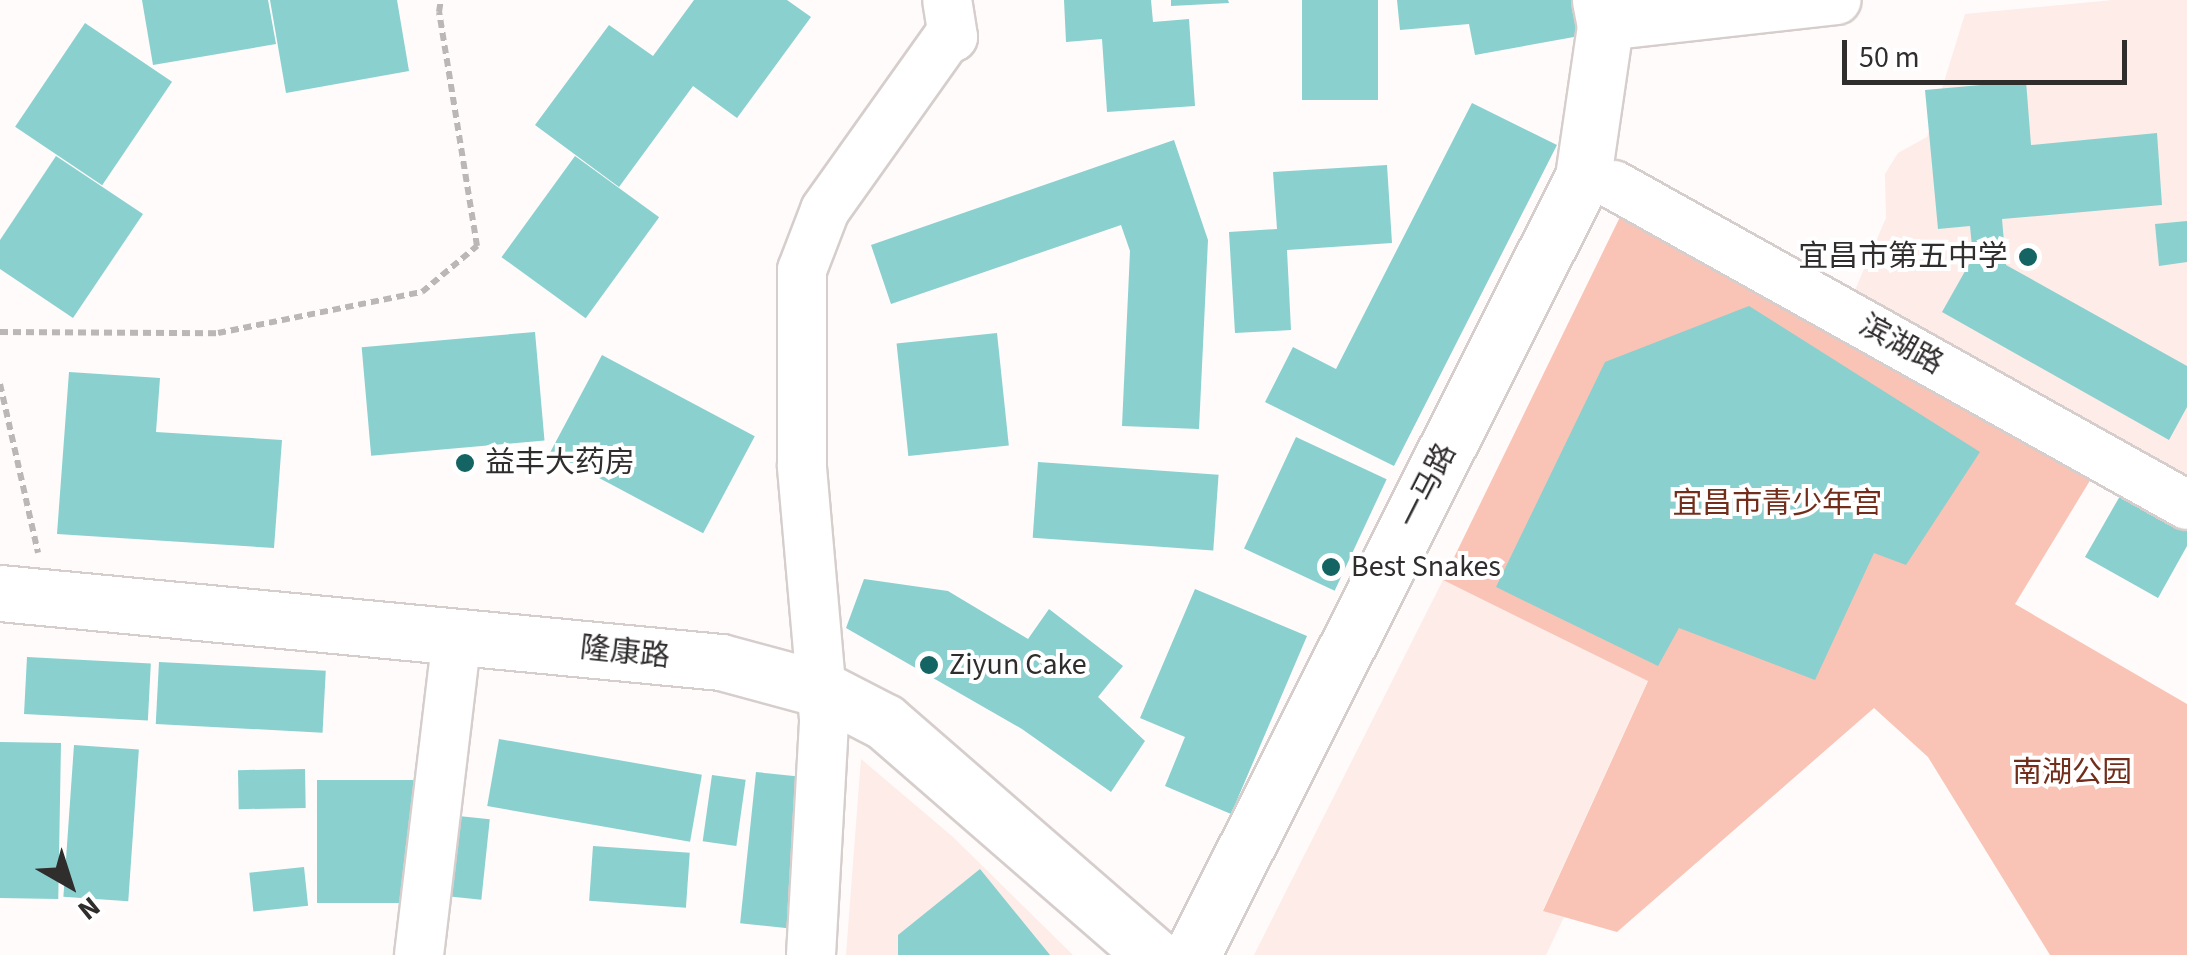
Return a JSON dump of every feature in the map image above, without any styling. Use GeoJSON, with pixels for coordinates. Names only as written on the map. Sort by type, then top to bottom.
{"type":"FeatureCollection","features":[{"type":"Feature","properties":{"kind":"main road","name":"一马路"},"geometry":{"type":"LineString","coordinates":[[1230,955],[1614,185],[1618,12]]}},
{"type":"Feature","properties":{"kind":"main road","name":"一马路"},"geometry":{"type":"LineString","coordinates":[[1192,955],[1583,177],[1618,12]]}},
{"type":"Feature","properties":{"kind":"main road","name":"隆康路"},"geometry":{"type":"LineString","coordinates":[[16,603],[721,662],[822,704],[885,722],[1153,955]]}},
{"type":"Feature","properties":{"kind":"main road","name":"隆康路"},"geometry":{"type":"LineString","coordinates":[[16,603],[822,704],[1109,955]]}},
{"type":"Feature","properties":{"kind":"street"},"geometry":{"type":"LineString","coordinates":[[811,955],[822,704],[802,465],[802,270],[826,210],[948,36],[953,37],[947,0]]}},
{"type":"Feature","properties":{"kind":"street"},"geometry":{"type":"LineString","coordinates":[[1618,12],[1837,0]]}},
{"type":"Feature","properties":{"kind":"street","name":"滨湖路"},"geometry":{"type":"LineString","coordinates":[[1614,185],[2187,505]]}},
{"type":"Feature","properties":{"kind":"street"},"geometry":{"type":"LineString","coordinates":[[419,955],[454,660]]}},
{"type":"Feature","properties":{"kind":"path"},"geometry":{"type":"LineString","coordinates":[[0,332],[218,333],[422,292],[477,246],[439,12],[441,0]]}},
{"type":"Feature","properties":{"kind":"path"},"geometry":{"type":"LineString","coordinates":[[0,384],[16,603]]}},
{"type":"Feature","properties":{"kind":"shaded area","name":"宜昌市第五中学"},"geometry":{"type":"Polygon","coordinates":[[[2113,0],[2187,0],[2187,480],[1852,297],[1886,218],[1885,174],[1898,153],[1927,137],[1965,14],[2113,0]]]}},
{"type":"Feature","properties":{"kind":"shaded area"},"geometry":{"type":"Polygon","coordinates":[[[1443,580],[1648,680],[1543,910],[1564,917],[1546,955],[1254,955],[1443,580]]]}},
{"type":"Feature","properties":{"kind":"shaded area"},"geometry":{"type":"Polygon","coordinates":[[[861,759],[953,837],[1073,955],[846,955],[861,759]]]}},
{"type":"Feature","properties":{"kind":"green space","name":"宜昌市青少年宫"},"geometry":{"type":"Polygon","coordinates":[[[1638,180],[2114,441],[2015,604],[2187,704],[2187,955],[2050,955],[1928,757],[1874,708],[1617,932],[1543,911],[1648,681],[1443,580],[1638,180]]]}},
{"type":"Feature","properties":{"kind":"building"},"geometry":{"type":"Polygon","coordinates":[[[142,0],[268,0],[276,44],[153,65],[142,0]]]}},
{"type":"Feature","properties":{"kind":"building"},"geometry":{"type":"Polygon","coordinates":[[[270,0],[397,0],[409,71],[286,93],[270,0]]]}},
{"type":"Feature","properties":{"kind":"building"},"geometry":{"type":"Polygon","coordinates":[[[694,0],[787,0],[811,17],[737,118],[693,86],[619,187],[535,125],[609,25],[653,56],[694,0]]]}},
{"type":"Feature","properties":{"kind":"building"},"geometry":{"type":"Polygon","coordinates":[[[1064,0],[1151,0],[1153,22],[1189,19],[1195,106],[1107,112],[1102,39],[1066,42],[1064,0]]]}},
{"type":"Feature","properties":{"kind":"building"},"geometry":{"type":"Polygon","coordinates":[[[1171,0],[1228,0],[1229,3],[1171,6],[1171,0]]]}},
{"type":"Feature","properties":{"kind":"building"},"geometry":{"type":"Polygon","coordinates":[[[1302,0],[1378,0],[1378,100],[1302,100],[1302,0]]]}},
{"type":"Feature","properties":{"kind":"building"},"geometry":{"type":"Polygon","coordinates":[[[1397,0],[1578,0],[1585,35],[1475,55],[1469,24],[1400,30],[1397,0]]]}},
{"type":"Feature","properties":{"kind":"building"},"geometry":{"type":"Polygon","coordinates":[[[85,23],[172,82],[102,185],[15,127],[85,23]]]}},
{"type":"Feature","properties":{"kind":"building"},"geometry":{"type":"Polygon","coordinates":[[[2026,81],[2031,145],[2157,133],[2162,205],[2002,219],[2006,265],[2187,366],[2187,407],[2169,440],[1942,312],[1973,257],[1970,226],[1938,229],[1925,90],[2026,81]]]}},
{"type":"Feature","properties":{"kind":"building"},"geometry":{"type":"Polygon","coordinates":[[[1472,103],[1557,145],[1394,466],[1265,402],[1293,347],[1336,369],[1472,103]]]}},
{"type":"Feature","properties":{"kind":"building"},"geometry":{"type":"Polygon","coordinates":[[[1174,140],[1208,240],[1199,429],[1122,426],[1130,251],[1121,225],[891,304],[871,245],[1174,140]]]}},
{"type":"Feature","properties":{"kind":"building"},"geometry":{"type":"Polygon","coordinates":[[[56,156],[143,214],[73,318],[0,269],[0,240],[56,156]]]}},
{"type":"Feature","properties":{"kind":"building"},"geometry":{"type":"Polygon","coordinates":[[[575,156],[659,217],[586,318],[502,257],[575,156]]]}},
{"type":"Feature","properties":{"kind":"building"},"geometry":{"type":"Polygon","coordinates":[[[1387,165],[1392,243],[1287,250],[1291,330],[1235,333],[1229,232],[1277,229],[1273,172],[1387,165]]]}},
{"type":"Feature","properties":{"kind":"building"},"geometry":{"type":"Polygon","coordinates":[[[2187,221],[2187,262],[2159,266],[2155,224],[2187,221]]]}},
{"type":"Feature","properties":{"kind":"building","name":"宜昌市青少年宫"},"geometry":{"type":"Polygon","coordinates":[[[1749,306],[1980,452],[1906,565],[1874,553],[1815,680],[1679,628],[1658,666],[1496,587],[1605,362],[1749,306]]]}},
{"type":"Feature","properties":{"kind":"building"},"geometry":{"type":"Polygon","coordinates":[[[535,332],[544,441],[371,456],[362,347],[535,332]]]}},
{"type":"Feature","properties":{"kind":"building"},"geometry":{"type":"Polygon","coordinates":[[[997,333],[1009,445],[908,456],[897,344],[997,333]]]}},
{"type":"Feature","properties":{"kind":"building"},"geometry":{"type":"Polygon","coordinates":[[[602,355],[755,436],[703,533],[550,452],[602,355]]]}},
{"type":"Feature","properties":{"kind":"building"},"geometry":{"type":"Polygon","coordinates":[[[69,372],[160,378],[156,432],[282,440],[274,548],[57,534],[69,372]]]}},
{"type":"Feature","properties":{"kind":"building"},"geometry":{"type":"Polygon","coordinates":[[[1296,437],[1387,479],[1335,591],[1244,548],[1296,437]]]}},
{"type":"Feature","properties":{"kind":"building"},"geometry":{"type":"Polygon","coordinates":[[[1038,462],[1219,475],[1213,550],[1033,538],[1038,462]]]}},
{"type":"Feature","properties":{"kind":"building"},"geometry":{"type":"Polygon","coordinates":[[[2124,489],[2187,524],[2187,546],[2158,598],[2085,557],[2124,489]]]}},
{"type":"Feature","properties":{"kind":"building"},"geometry":{"type":"Polygon","coordinates":[[[864,579],[948,591],[1028,639],[1049,609],[1123,666],[1098,697],[1145,741],[1111,792],[1022,729],[846,628],[864,579]]]}},
{"type":"Feature","properties":{"kind":"building"},"geometry":{"type":"Polygon","coordinates":[[[1195,589],[1307,636],[1231,814],[1165,786],[1185,737],[1140,718],[1195,589]]]}},
{"type":"Feature","properties":{"kind":"building"},"geometry":{"type":"Polygon","coordinates":[[[27,657],[151,663],[148,720],[24,714],[27,657]]]}},
{"type":"Feature","properties":{"kind":"building"},"geometry":{"type":"Polygon","coordinates":[[[159,662],[326,671],[323,733],[156,724],[159,662]]]}},
{"type":"Feature","properties":{"kind":"building"},"geometry":{"type":"Polygon","coordinates":[[[499,739],[702,775],[690,842],[487,806],[499,739]]]}},
{"type":"Feature","properties":{"kind":"building"},"geometry":{"type":"Polygon","coordinates":[[[0,742],[61,743],[58,899],[0,898],[0,742]]]}},
{"type":"Feature","properties":{"kind":"building"},"geometry":{"type":"Polygon","coordinates":[[[74,745],[139,750],[128,901],[63,897],[74,745]]]}},
{"type":"Feature","properties":{"kind":"building"},"geometry":{"type":"Polygon","coordinates":[[[305,769],[306,808],[239,809],[238,770],[305,769]]]}},
{"type":"Feature","properties":{"kind":"building"},"geometry":{"type":"Polygon","coordinates":[[[756,772],[816,778],[800,929],[740,923],[756,772]]]}},
{"type":"Feature","properties":{"kind":"building"},"geometry":{"type":"Polygon","coordinates":[[[712,775],[746,780],[736,846],[703,841],[712,775]]]}},
{"type":"Feature","properties":{"kind":"building"},"geometry":{"type":"Polygon","coordinates":[[[317,780],[422,780],[422,903],[317,903],[317,780]]]}},
{"type":"Feature","properties":{"kind":"building"},"geometry":{"type":"Polygon","coordinates":[[[449,815],[490,819],[481,900],[441,896],[449,815]]]}},
{"type":"Feature","properties":{"kind":"building"},"geometry":{"type":"Polygon","coordinates":[[[593,846],[690,853],[686,908],[589,901],[593,846]]]}},
{"type":"Feature","properties":{"kind":"building"},"geometry":{"type":"Polygon","coordinates":[[[304,867],[308,906],[253,912],[249,873],[304,867]]]}},
{"type":"Feature","properties":{"kind":"building"},"geometry":{"type":"Polygon","coordinates":[[[980,869],[1050,955],[898,955],[898,935],[980,869]]]}},
{"type":"Feature","properties":{"kind":"place","name":"宜昌市第五中学"},"geometry":{"type":"Point","coordinates":[2028,257]}},
{"type":"Feature","properties":{"kind":"place","name":"益丰大药房"},"geometry":{"type":"Point","coordinates":[465,463]}},
{"type":"Feature","properties":{"kind":"place","name":"Best Snakes"},"geometry":{"type":"Point","coordinates":[1331,567]}},
{"type":"Feature","properties":{"kind":"place","name":"Ziyun Cake"},"geometry":{"type":"Point","coordinates":[929,665]}},
{"type":"Feature","properties":{"kind":"park label","name":"南湖公园"},"geometry":{"type":"Point","coordinates":[2072,773]}}]}
